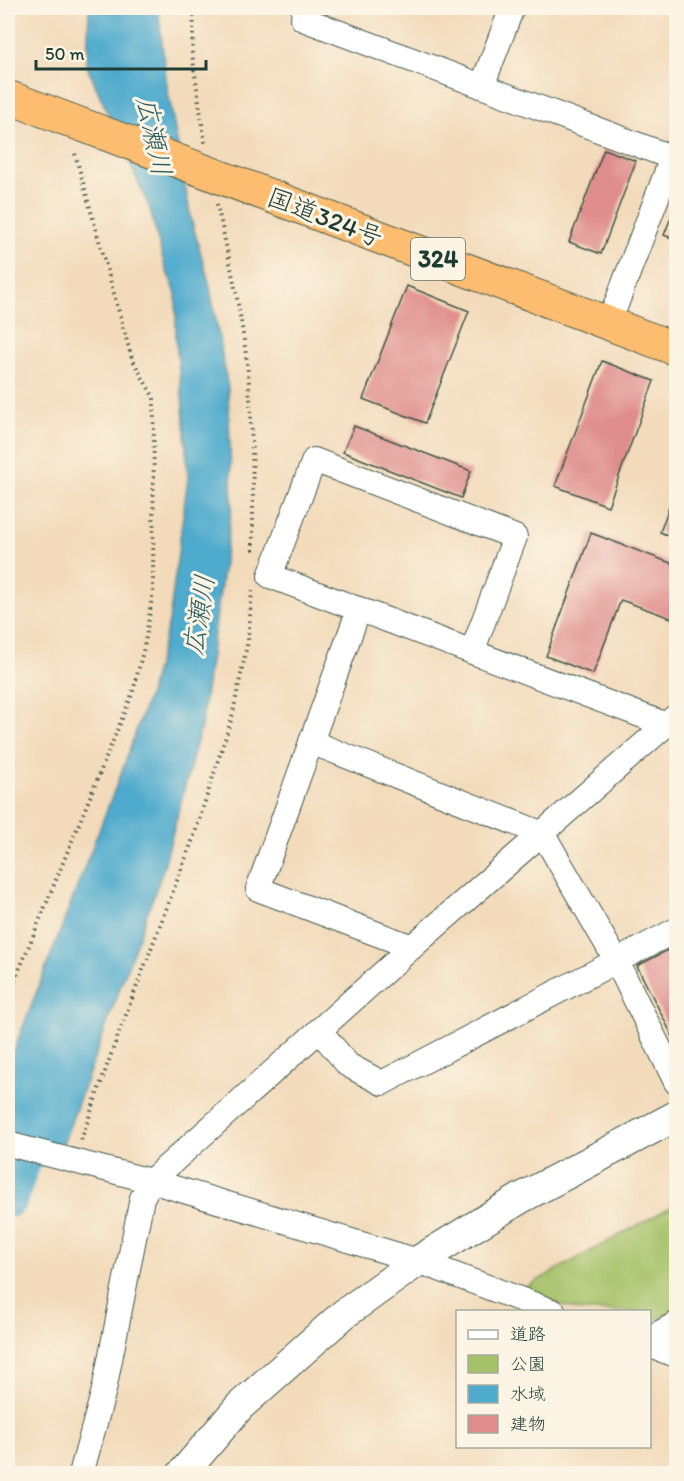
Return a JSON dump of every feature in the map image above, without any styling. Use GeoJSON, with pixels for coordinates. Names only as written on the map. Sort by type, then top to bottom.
{"type":"FeatureCollection","features":[{"type":"Feature","properties":{"kind":"highway","name":"国道324号"},"geometry":{"type":"LineString","coordinates":[[8,97],[676,349]]}},
{"type":"Feature","properties":{"kind":"street"},"geometry":{"type":"LineString","coordinates":[[304,8],[303,19],[674,158],[609,323]]}},
{"type":"Feature","properties":{"kind":"street"},"geometry":{"type":"LineString","coordinates":[[482,86],[512,8]]}},
{"type":"Feature","properties":{"kind":"street"},"geometry":{"type":"LineString","coordinates":[[81,1473],[104,1390],[142,1198],[151,1180],[412,947],[672,721],[472,652],[270,576],[314,460],[515,537],[472,652]]}},
{"type":"Feature","properties":{"kind":"street"},"geometry":{"type":"LineString","coordinates":[[359,609],[258,889],[412,947]]}},
{"type":"Feature","properties":{"kind":"street"},"geometry":{"type":"LineString","coordinates":[[311,742],[543,834],[616,960],[676,1082]]}},
{"type":"Feature","properties":{"kind":"street"},"geometry":{"type":"LineString","coordinates":[[319,1030],[348,1065],[382,1083],[676,930]]}},
{"type":"Feature","properties":{"kind":"street"},"geometry":{"type":"LineString","coordinates":[[182,1473],[240,1406],[344,1314],[418,1261],[521,1198],[676,1116]]}},
{"type":"Feature","properties":{"kind":"street"},"geometry":{"type":"LineString","coordinates":[[8,1144],[151,1180],[418,1261],[551,1310]]}},
{"type":"Feature","properties":{"kind":"street"},"geometry":{"type":"LineString","coordinates":[[651,1337],[676,1324]]}},
{"type":"Feature","properties":{"kind":"street"},"geometry":{"type":"LineString","coordinates":[[651,1346],[676,1355]]}},
{"type":"Feature","properties":{"kind":"path"},"geometry":{"type":"LineString","coordinates":[[194,16],[192,53],[205,172],[236,289],[249,382],[254,469],[253,563]]}},
{"type":"Feature","properties":{"kind":"path"},"geometry":{"type":"LineString","coordinates":[[8,997],[133,692],[146,643],[153,591],[154,398],[132,359],[116,306],[74,148],[75,123]]}},
{"type":"Feature","properties":{"kind":"path"},"geometry":{"type":"LineString","coordinates":[[71,1161],[194,836],[232,717],[248,641],[252,586]]}},
{"type":"Feature","properties":{"kind":"green space"},"geometry":{"type":"Polygon","coordinates":[[[676,1204],[676,1309],[651,1322],[651,1310],[577,1310],[520,1290],[676,1204]]]}},
{"type":"Feature","properties":{"kind":"water"},"geometry":{"type":"Polygon","coordinates":[[[89,8],[158,8],[167,86],[191,219],[209,282],[228,388],[232,506],[201,726],[163,870],[62,1147],[8,1132],[8,1066],[123,768],[149,694],[169,622],[188,477],[176,343],[176,293],[165,267],[150,209],[87,66],[89,8]]]}},
{"type":"Feature","properties":{"kind":"building"},"geometry":{"type":"Polygon","coordinates":[[[604,149],[636,161],[601,254],[569,242],[604,149]]]}},
{"type":"Feature","properties":{"kind":"building"},"geometry":{"type":"Polygon","coordinates":[[[676,205],[676,240],[664,235],[676,205]]]}},
{"type":"Feature","properties":{"kind":"building"},"geometry":{"type":"Polygon","coordinates":[[[407,286],[469,311],[425,423],[363,399],[407,286]]]}},
{"type":"Feature","properties":{"kind":"building"},"geometry":{"type":"Polygon","coordinates":[[[602,361],[654,381],[608,506],[555,486],[602,361]]]}},
{"type":"Feature","properties":{"kind":"building"},"geometry":{"type":"Polygon","coordinates":[[[354,426],[471,471],[461,498],[343,452],[354,426]]]}},
{"type":"Feature","properties":{"kind":"building"},"geometry":{"type":"Polygon","coordinates":[[[676,488],[676,539],[660,532],[676,488]]]}},
{"type":"Feature","properties":{"kind":"building"},"geometry":{"type":"Polygon","coordinates":[[[591,533],[676,565],[676,620],[621,600],[593,674],[546,656],[591,533]]]}},
{"type":"Feature","properties":{"kind":"building"},"geometry":{"type":"Polygon","coordinates":[[[676,946],[676,1043],[637,966],[676,946]]]}},
{"type":"Feature","properties":{"kind":"waterway","name":"広瀬川"},"geometry":{"type":"LineString","coordinates":[[8,1198],[40,1108]]}}]}
